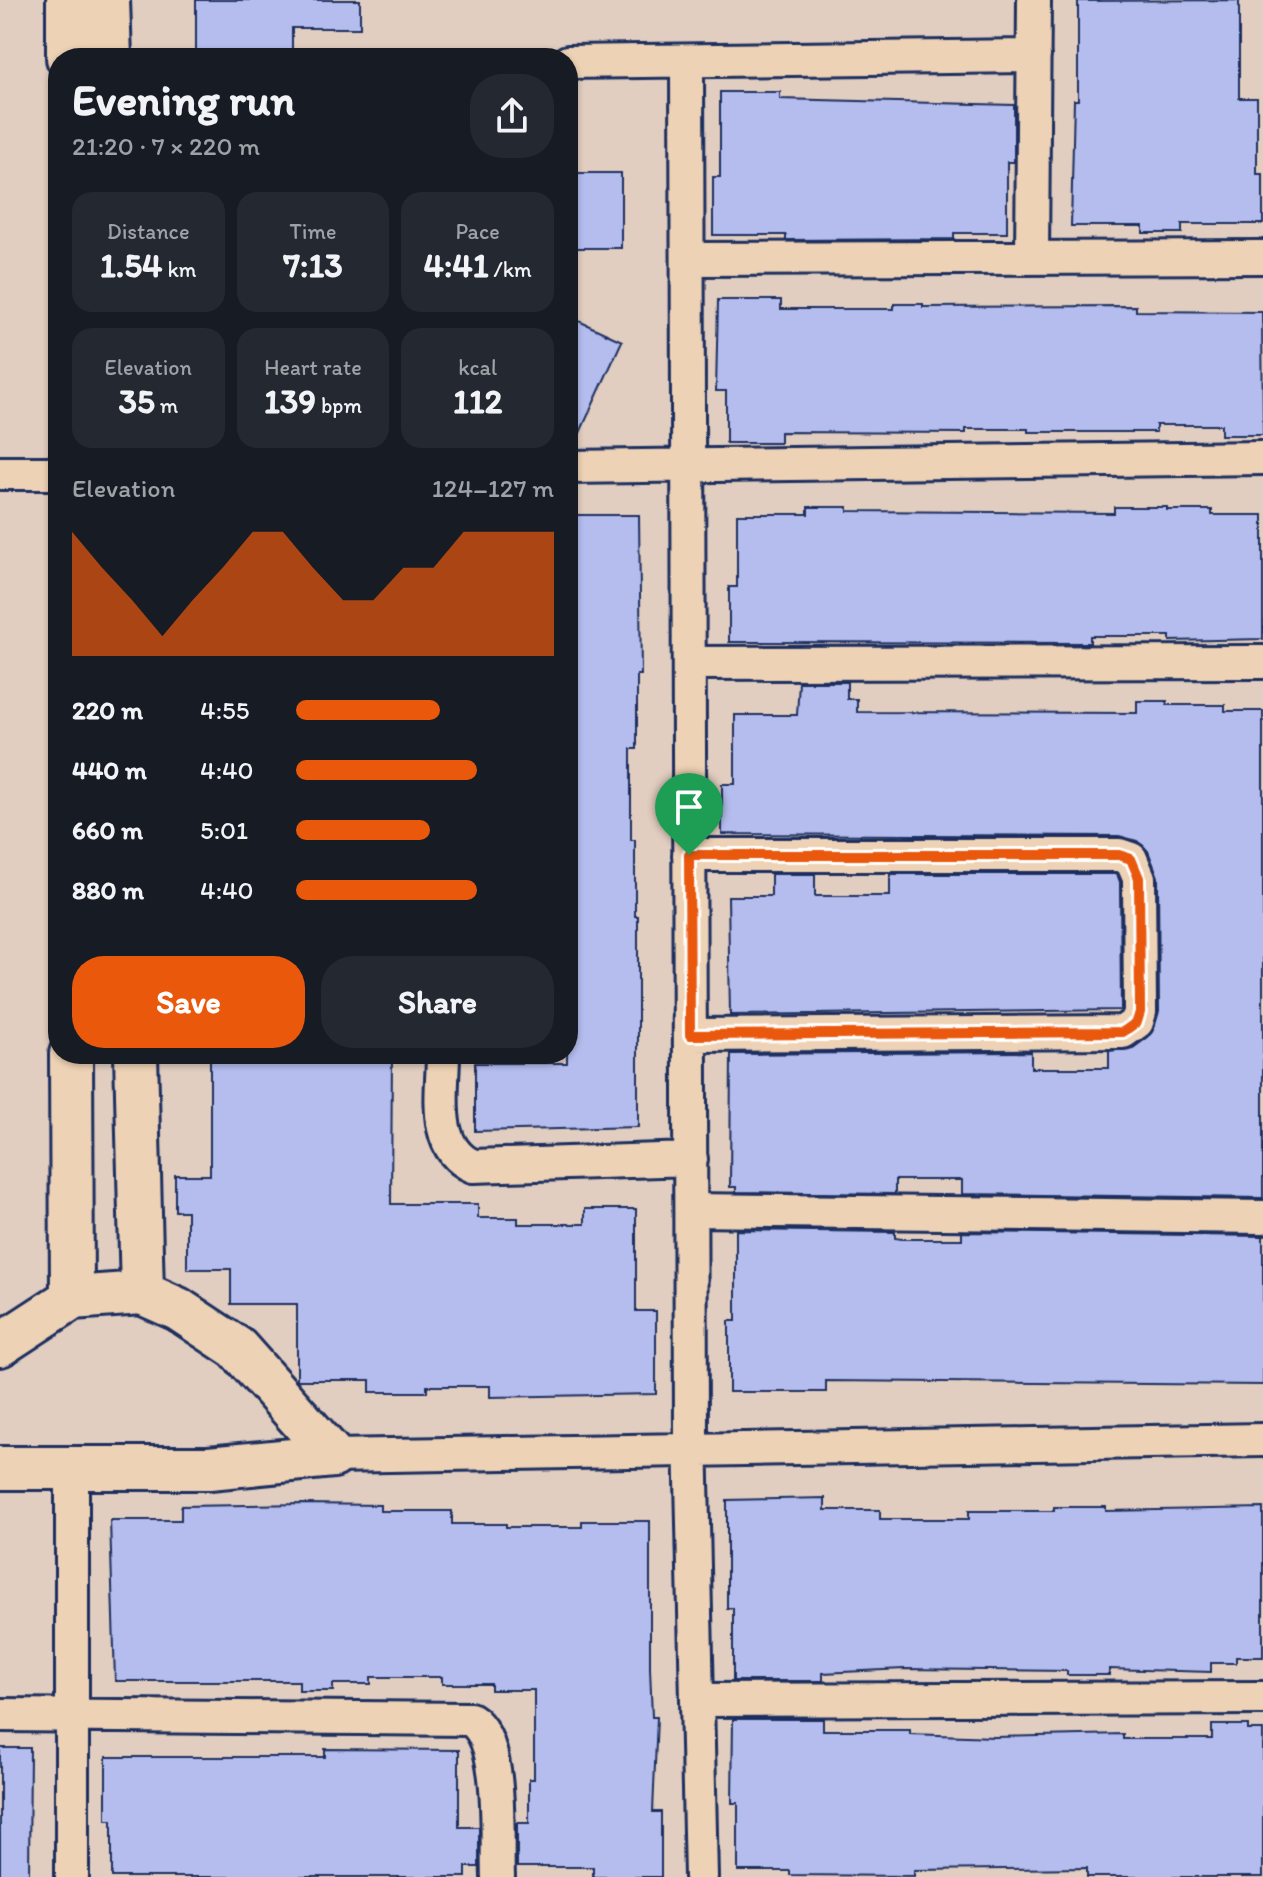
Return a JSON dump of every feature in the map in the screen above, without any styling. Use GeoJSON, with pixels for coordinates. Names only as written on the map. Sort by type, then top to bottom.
{"type":"FeatureCollection","features":[{"type":"Feature","properties":{"kind":"street"},"geometry":{"type":"LineString","coordinates":[[68,0],[68,48]]}},
{"type":"Feature","properties":{"kind":"street"},"geometry":{"type":"LineString","coordinates":[[108,0],[110,48]]}},
{"type":"Feature","properties":{"kind":"street"},"geometry":{"type":"LineString","coordinates":[[1032,257],[1034,0]]}},
{"type":"Feature","properties":{"kind":"street"},"geometry":{"type":"LineString","coordinates":[[578,62],[1034,56]]}},
{"type":"Feature","properties":{"kind":"street"},"geometry":{"type":"LineString","coordinates":[[687,63],[692,1450],[701,1877]]}},
{"type":"Feature","properties":{"kind":"street"},"geometry":{"type":"LineString","coordinates":[[688,259],[1263,257]]}},
{"type":"Feature","properties":{"kind":"street"},"geometry":{"type":"LineString","coordinates":[[578,467],[1263,458]]}},
{"type":"Feature","properties":{"kind":"street"},"geometry":{"type":"LineString","coordinates":[[0,473],[48,473]]}},
{"type":"Feature","properties":{"kind":"street"},"geometry":{"type":"LineString","coordinates":[[689,663],[1263,662]]}},
{"type":"Feature","properties":{"kind":"street"},"geometry":{"type":"LineString","coordinates":[[689,855],[1119,855],[1131,859],[1139,878],[1140,1012],[1137,1022],[1123,1032],[690,1035]]}},
{"type":"Feature","properties":{"kind":"street"},"geometry":{"type":"LineString","coordinates":[[71,1064],[72,1298]]}},
{"type":"Feature","properties":{"kind":"street"},"geometry":{"type":"LineString","coordinates":[[136,1064],[142,1293]]}},
{"type":"Feature","properties":{"kind":"street"},"geometry":{"type":"LineString","coordinates":[[443,1064],[443,1131],[452,1151],[473,1166],[691,1159]]}},
{"type":"Feature","properties":{"kind":"street"},"geometry":{"type":"LineString","coordinates":[[691,1210],[1263,1217]]}},
{"type":"Feature","properties":{"kind":"street"},"geometry":{"type":"LineString","coordinates":[[0,1345],[72,1298],[142,1293],[178,1309],[237,1348],[333,1456]]}},
{"type":"Feature","properties":{"kind":"street"},"geometry":{"type":"LineString","coordinates":[[0,1468],[209,1468],[333,1456],[1263,1440]]}},
{"type":"Feature","properties":{"kind":"street"},"geometry":{"type":"LineString","coordinates":[[72,1468],[72,1877]]}},
{"type":"Feature","properties":{"kind":"street"},"geometry":{"type":"LineString","coordinates":[[697,1700],[1263,1698]]}},
{"type":"Feature","properties":{"kind":"street"},"geometry":{"type":"LineString","coordinates":[[0,1715],[470,1719],[480,1725],[492,1750],[498,1877]]}},
{"type":"Feature","properties":{"kind":"building"},"geometry":{"type":"Polygon","coordinates":[[[196,0],[360,0],[360,28],[292,28],[292,48],[196,48],[196,0]]]}},
{"type":"Feature","properties":{"kind":"building"},"geometry":{"type":"Polygon","coordinates":[[[1239,0],[1239,98],[1257,98],[1257,174],[1263,174],[1263,224],[1182,224],[1182,233],[1143,233],[1143,226],[1071,226],[1074,100],[1078,100],[1078,1],[1239,0]]]}},
{"type":"Feature","properties":{"kind":"building"},"geometry":{"type":"Polygon","coordinates":[[[720,92],[780,92],[780,99],[1014,105],[1014,162],[1007,162],[1007,233],[954,233],[954,239],[786,240],[786,235],[713,235],[713,177],[720,177],[720,92]]]}},
{"type":"Feature","properties":{"kind":"building"},"geometry":{"type":"Polygon","coordinates":[[[578,173],[621,173],[621,248],[578,248],[578,173]]]}},
{"type":"Feature","properties":{"kind":"building"},"geometry":{"type":"Polygon","coordinates":[[[718,300],[781,300],[781,309],[894,309],[894,304],[923,304],[923,307],[1136,306],[1136,311],[1262,312],[1263,435],[1221,435],[1221,425],[1156,425],[1156,432],[966,429],[966,433],[780,432],[780,443],[726,443],[726,391],[716,391],[718,300]]]}},
{"type":"Feature","properties":{"kind":"building"},"geometry":{"type":"Polygon","coordinates":[[[578,321],[622,341],[578,437],[578,321]]]}},
{"type":"Feature","properties":{"kind":"building"},"geometry":{"type":"Polygon","coordinates":[[[808,507],[848,507],[848,511],[1114,513],[1114,507],[1167,507],[1167,510],[1212,510],[1212,515],[1263,515],[1263,639],[1170,641],[1170,636],[1090,636],[1090,643],[729,642],[729,587],[737,587],[737,514],[808,514],[808,507]]]}},
{"type":"Feature","properties":{"kind":"building"},"geometry":{"type":"Polygon","coordinates":[[[578,515],[639,515],[641,675],[637,675],[637,749],[631,749],[631,840],[635,840],[635,916],[638,916],[638,1127],[475,1131],[475,1064],[578,1064],[578,515]]]}},
{"type":"Feature","properties":{"kind":"building"},"geometry":{"type":"Polygon","coordinates":[[[799,682],[847,682],[847,699],[857,699],[857,712],[1137,713],[1137,701],[1167,701],[1167,705],[1225,705],[1225,711],[1263,711],[1263,1198],[962,1194],[962,1180],[895,1180],[895,1194],[736,1192],[736,1187],[730,1187],[731,1054],[1031,1052],[1031,1068],[1109,1068],[1109,1051],[1133,1048],[1148,1037],[1159,1012],[1158,877],[1148,851],[1137,841],[1119,836],[722,834],[722,784],[735,784],[735,715],[797,715],[799,682]]]}},
{"type":"Feature","properties":{"kind":"building"},"geometry":{"type":"Polygon","coordinates":[[[771,874],[815,874],[815,896],[890,896],[890,874],[1117,874],[1120,882],[1121,1010],[730,1015],[728,896],[771,896],[771,874]]]}},
{"type":"Feature","properties":{"kind":"building"},"geometry":{"type":"Polygon","coordinates":[[[210,1064],[392,1064],[391,1204],[478,1204],[478,1218],[518,1218],[518,1224],[585,1224],[585,1209],[636,1209],[636,1311],[656,1311],[656,1394],[490,1397],[490,1386],[427,1386],[427,1392],[370,1392],[370,1380],[297,1380],[297,1304],[231,1304],[231,1269],[187,1269],[187,1211],[175,1211],[175,1175],[210,1175],[210,1064]]]}},
{"type":"Feature","properties":{"kind":"building"},"geometry":{"type":"Polygon","coordinates":[[[736,1230],[895,1232],[895,1238],[902,1239],[962,1239],[962,1232],[1263,1236],[1263,1385],[826,1381],[826,1392],[729,1392],[729,1321],[736,1321],[736,1230]]]}},
{"type":"Feature","properties":{"kind":"building"},"geometry":{"type":"Polygon","coordinates":[[[825,1498],[825,1510],[880,1510],[880,1519],[969,1519],[969,1511],[1054,1511],[1054,1507],[1106,1507],[1106,1511],[1263,1508],[1263,1657],[1236,1657],[1236,1663],[1211,1663],[1211,1672],[1109,1669],[1109,1675],[1067,1675],[1067,1671],[904,1669],[823,1673],[823,1681],[733,1681],[733,1608],[727,1608],[727,1500],[825,1498]]]}},
{"type":"Feature","properties":{"kind":"building"},"geometry":{"type":"Polygon","coordinates":[[[380,1505],[380,1511],[452,1511],[452,1524],[506,1524],[506,1527],[582,1527],[582,1521],[650,1521],[650,1668],[652,1717],[657,1717],[653,1812],[661,1812],[661,1877],[593,1877],[593,1867],[517,1867],[517,1823],[529,1823],[529,1779],[534,1779],[534,1690],[491,1690],[491,1684],[442,1684],[442,1677],[371,1677],[371,1684],[333,1684],[333,1691],[299,1691],[299,1681],[115,1681],[110,1520],[181,1520],[181,1506],[380,1505]]]}},
{"type":"Feature","properties":{"kind":"building"},"geometry":{"type":"Polygon","coordinates":[[[733,1719],[823,1719],[823,1730],[910,1730],[910,1734],[995,1737],[1123,1734],[1123,1739],[1212,1739],[1212,1725],[1248,1725],[1248,1730],[1263,1730],[1263,1877],[1087,1877],[1087,1868],[914,1870],[914,1876],[790,1875],[790,1871],[738,1871],[738,1803],[732,1803],[733,1719]]]}},
{"type":"Feature","properties":{"kind":"building"},"geometry":{"type":"Polygon","coordinates":[[[0,1748],[30,1748],[29,1877],[0,1877],[0,1748]]]}},
{"type":"Feature","properties":{"kind":"building"},"geometry":{"type":"Polygon","coordinates":[[[325,1749],[459,1750],[459,1827],[479,1827],[479,1867],[466,1867],[466,1877],[112,1877],[112,1820],[106,1820],[106,1757],[325,1757],[325,1749]]]}},
{"type":"Feature","properties":{"kind":"route"},"geometry":{"type":"LineString","coordinates":[[689,855],[1119,855],[1131,859],[1139,878],[1140,1012],[1137,1022],[1123,1032],[690,1035],[689,855]]}}]}
